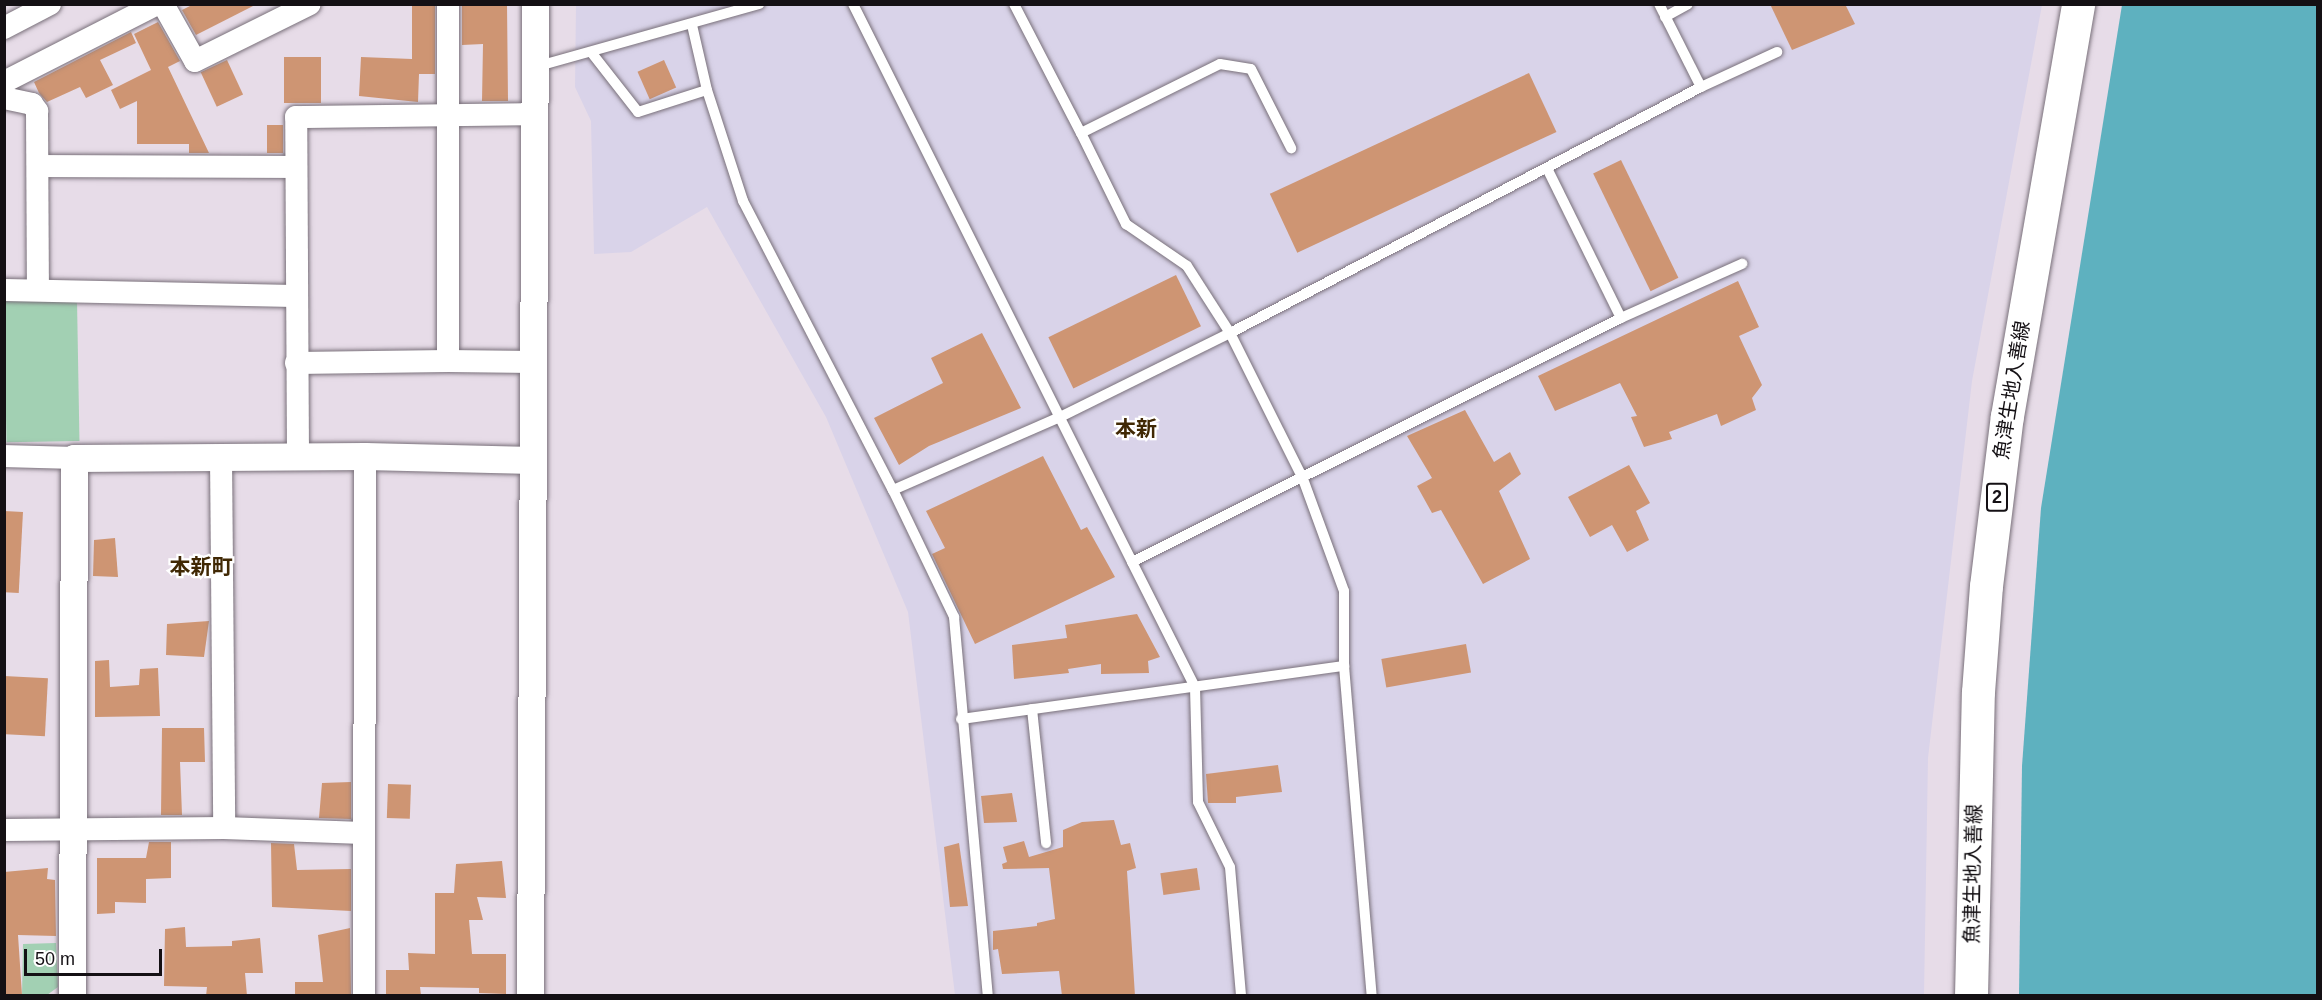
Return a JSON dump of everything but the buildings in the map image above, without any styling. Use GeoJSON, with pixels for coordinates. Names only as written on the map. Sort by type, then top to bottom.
{"type":"FeatureCollection","features":[{"type":"Feature","properties":{"kind":"main road","name":"魚津生地入善線"},"geometry":{"type":"LineString","coordinates":[[1971,996],[1978,692],[1986,586],[2007,416],[2078,4]]}},
{"type":"Feature","properties":{"kind":"street"},"geometry":{"type":"LineString","coordinates":[[4,28],[50,4]]}},
{"type":"Feature","properties":{"kind":"street"},"geometry":{"type":"LineString","coordinates":[[4,82],[157,4]]}},
{"type":"Feature","properties":{"kind":"street"},"geometry":{"type":"LineString","coordinates":[[163,4],[195,61],[310,4]]}},
{"type":"Feature","properties":{"kind":"street"},"geometry":{"type":"LineString","coordinates":[[448,4],[448,361]]}},
{"type":"Feature","properties":{"kind":"street"},"geometry":{"type":"LineString","coordinates":[[530,996],[535,4]]}},
{"type":"Feature","properties":{"kind":"street"},"geometry":{"type":"LineString","coordinates":[[4,98],[32,104],[37,111],[40,166],[38,290]]}},
{"type":"Feature","properties":{"kind":"street"},"geometry":{"type":"LineString","coordinates":[[298,457],[295,296],[296,117],[534,114]]}},
{"type":"Feature","properties":{"kind":"street"},"geometry":{"type":"LineString","coordinates":[[40,166],[295,167]]}},
{"type":"Feature","properties":{"kind":"street"},"geometry":{"type":"LineString","coordinates":[[4,290],[295,296]]}},
{"type":"Feature","properties":{"kind":"street"},"geometry":{"type":"LineString","coordinates":[[296,363],[533,362]]}},
{"type":"Feature","properties":{"kind":"street"},"geometry":{"type":"LineString","coordinates":[[4,456],[74,458],[365,456],[533,460]]}},
{"type":"Feature","properties":{"kind":"street"},"geometry":{"type":"LineString","coordinates":[[221,456],[224,828]]}},
{"type":"Feature","properties":{"kind":"street"},"geometry":{"type":"LineString","coordinates":[[364,996],[365,456]]}},
{"type":"Feature","properties":{"kind":"street"},"geometry":{"type":"LineString","coordinates":[[72,996],[74,458]]}},
{"type":"Feature","properties":{"kind":"street"},"geometry":{"type":"LineString","coordinates":[[4,830],[224,828],[363,833]]}},
{"type":"Feature","properties":{"kind":"lane"},"geometry":{"type":"LineString","coordinates":[[535,67],[692,25],[759,4]]}},
{"type":"Feature","properties":{"kind":"lane"},"geometry":{"type":"LineString","coordinates":[[853,4],[1058,418],[1195,687],[1198,802],[1230,867],[1241,996]]}},
{"type":"Feature","properties":{"kind":"lane"},"geometry":{"type":"LineString","coordinates":[[1014,4],[1126,224],[1187,266],[1230,333],[1303,479],[1344,591],[1344,666],[1372,996]]}},
{"type":"Feature","properties":{"kind":"lane"},"geometry":{"type":"LineString","coordinates":[[1659,4],[1701,87]]}},
{"type":"Feature","properties":{"kind":"lane"},"geometry":{"type":"LineString","coordinates":[[1665,17],[1688,4]]}},
{"type":"Feature","properties":{"kind":"lane"},"geometry":{"type":"LineString","coordinates":[[692,25],[707,90],[743,201],[893,490],[954,617],[961,719],[988,996]]}},
{"type":"Feature","properties":{"kind":"lane"},"geometry":{"type":"LineString","coordinates":[[591,52],[638,112],[707,90]]}},
{"type":"Feature","properties":{"kind":"lane"},"geometry":{"type":"LineString","coordinates":[[893,490],[1058,418],[1230,333],[1701,87],[1777,52]]}},
{"type":"Feature","properties":{"kind":"lane"},"geometry":{"type":"LineString","coordinates":[[1081,133],[1221,64],[1251,69],[1290,148]]}},
{"type":"Feature","properties":{"kind":"lane"},"geometry":{"type":"LineString","coordinates":[[1547,168],[1622,318]]}},
{"type":"Feature","properties":{"kind":"lane"},"geometry":{"type":"LineString","coordinates":[[1132,562],[1303,479],[1622,318],[1742,264]]}},
{"type":"Feature","properties":{"kind":"lane"},"geometry":{"type":"LineString","coordinates":[[961,719],[1344,666]]}},
{"type":"Feature","properties":{"kind":"lane"},"geometry":{"type":"LineString","coordinates":[[1032,709],[1046,843]]}},
{"type":"Feature","properties":{"kind":"shaded area"},"geometry":{"type":"Polygon","coordinates":[[[576,5],[2042,5],[1972,381],[1928,758],[1924,995],[955,995],[908,612],[826,417],[707,207],[631,252],[594,254],[591,121],[575,87],[576,5]]]}},
{"type":"Feature","properties":{"kind":"green space"},"geometry":{"type":"Polygon","coordinates":[[[77,300],[79,441],[6,442],[4,301],[77,300]]]}},
{"type":"Feature","properties":{"kind":"green space"},"geometry":{"type":"Polygon","coordinates":[[[56,943],[58,987],[47,995],[22,995],[23,944],[56,943]]]}},
{"type":"Feature","properties":{"kind":"water"},"geometry":{"type":"Polygon","coordinates":[[[2122,5],[2317,5],[2317,995],[2019,995],[2022,766],[2041,508],[2122,5]]]}},
{"type":"Feature","properties":{"kind":"district","name":"本新"},"geometry":{"type":"Point","coordinates":[1136,429]}},
{"type":"Feature","properties":{"kind":"district","name":"本新町"},"geometry":{"type":"Point","coordinates":[201,567]}}]}
